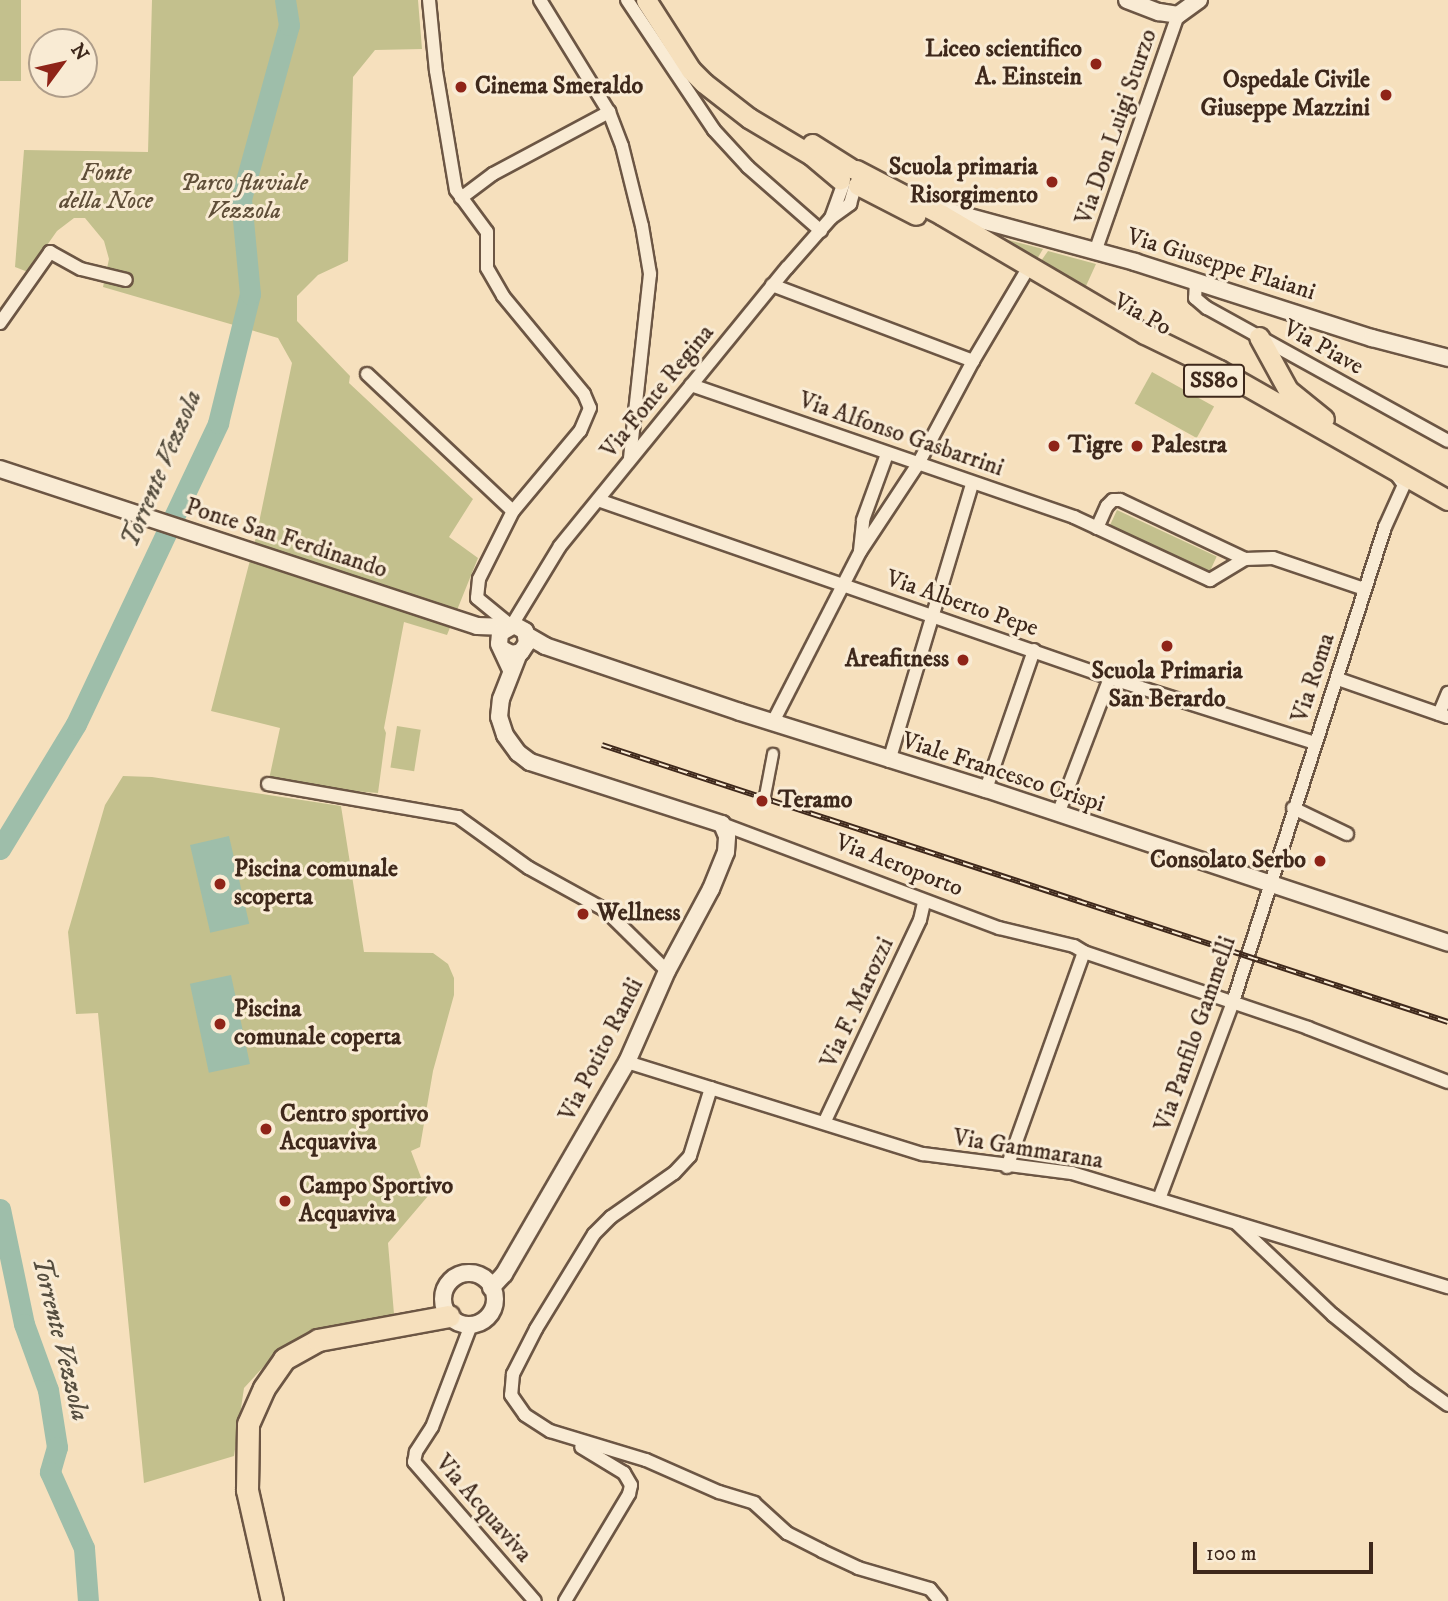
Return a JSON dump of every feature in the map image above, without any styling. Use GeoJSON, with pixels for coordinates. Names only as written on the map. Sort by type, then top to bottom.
{"type":"FeatureCollection","features":[{"type":"Feature","properties":{"kind":"highway"},"geometry":{"type":"LineString","coordinates":[[272,1601],[247,1490],[248,1424],[264,1388],[284,1360],[318,1340],[449,1316]]}},
{"type":"Feature","properties":{"kind":"main road","name":"SS80"},"geometry":{"type":"LineString","coordinates":[[646,0],[685,57],[698,64],[754,110],[850,179]]}},
{"type":"Feature","properties":{"kind":"main road","name":"Via Giuseppe Flaiani"},"geometry":{"type":"LineString","coordinates":[[850,179],[915,207]]}},
{"type":"Feature","properties":{"kind":"main road","name":"SS80"},"geometry":{"type":"LineString","coordinates":[[915,207],[957,224]]}},
{"type":"Feature","properties":{"kind":"main road","name":"Via Po"},"geometry":{"type":"LineString","coordinates":[[915,207],[1140,343],[1398,478],[1448,500]]}},
{"type":"Feature","properties":{"kind":"main road","name":"Via Po"},"geometry":{"type":"LineString","coordinates":[[957,224],[1145,334],[1317,419],[1375,458],[1398,478],[1448,513]]}},
{"type":"Feature","properties":{"kind":"main road"},"geometry":{"type":"LineString","coordinates":[[1212,380],[1225,380],[1307,426],[1317,419],[1288,390],[1259,337]]}},
{"type":"Feature","properties":{"kind":"main road"},"geometry":{"type":"LineString","coordinates":[[1398,478],[1448,506]]}},
{"type":"Feature","properties":{"kind":"street"},"geometry":{"type":"LineString","coordinates":[[429,0],[432,40],[452,172],[461,198],[487,232],[487,268],[503,296],[584,394],[590,408],[580,431],[513,511],[479,579],[476,594],[480,602],[513,637]]}},
{"type":"Feature","properties":{"kind":"street"},"geometry":{"type":"LineString","coordinates":[[540,0],[609,112],[622,146],[650,274],[630,459]]}},
{"type":"Feature","properties":{"kind":"street"},"geometry":{"type":"LineString","coordinates":[[627,0],[714,130],[748,167],[821,231]]}},
{"type":"Feature","properties":{"kind":"street"},"geometry":{"type":"LineString","coordinates":[[1128,0],[1159,12],[1178,15],[1199,0]]}},
{"type":"Feature","properties":{"kind":"street","name":"Via Don Luigi Sturzo"},"geometry":{"type":"LineString","coordinates":[[1095,252],[1178,15]]}},
{"type":"Feature","properties":{"kind":"street"},"geometry":{"type":"LineString","coordinates":[[461,198],[493,174],[609,112]]}},
{"type":"Feature","properties":{"kind":"street","name":"Via Fonte Regina"},"geometry":{"type":"LineString","coordinates":[[513,637],[528,600],[559,546],[772,285],[821,231],[831,218],[850,179]]}},
{"type":"Feature","properties":{"kind":"street","name":"Via Giuseppe Flaiani"},"geometry":{"type":"LineString","coordinates":[[915,207],[1095,252],[1196,281],[1372,338],[1448,358]]}},
{"type":"Feature","properties":{"kind":"street","name":"Via Giuseppe Flaiani"},"geometry":{"type":"LineString","coordinates":[[957,224],[978,221]]}},
{"type":"Feature","properties":{"kind":"street"},"geometry":{"type":"LineString","coordinates":[[0,323],[50,252],[81,269],[126,280]]}},
{"type":"Feature","properties":{"kind":"street"},"geometry":{"type":"LineString","coordinates":[[773,722],[860,552],[918,464],[973,361],[1024,275]]}},
{"type":"Feature","properties":{"kind":"street","name":"Via Piave"},"geometry":{"type":"LineString","coordinates":[[1196,281],[1195,298],[1259,337],[1448,441]]}},
{"type":"Feature","properties":{"kind":"street"},"geometry":{"type":"LineString","coordinates":[[772,285],[973,361]]}},
{"type":"Feature","properties":{"kind":"street"},"geometry":{"type":"LineString","coordinates":[[367,374],[513,511]]}},
{"type":"Feature","properties":{"kind":"street","name":"Via Alfonso Gasbarrini"},"geometry":{"type":"LineString","coordinates":[[691,384],[972,485],[1044,506],[1210,580],[1245,559]]}},
{"type":"Feature","properties":{"kind":"street"},"geometry":{"type":"LineString","coordinates":[[860,552],[863,520],[887,454]]}},
{"type":"Feature","properties":{"kind":"street","name":"Ponte San Ferdinando"},"geometry":{"type":"LineString","coordinates":[[0,469],[513,637]]}},
{"type":"Feature","properties":{"kind":"street","name":"Via Roma"},"geometry":{"type":"LineString","coordinates":[[1269,883],[1338,679],[1398,478]]}},
{"type":"Feature","properties":{"kind":"street"},"geometry":{"type":"LineString","coordinates":[[889,761],[930,616],[972,485]]}},
{"type":"Feature","properties":{"kind":"street","name":"Via Alberto Pepe"},"geometry":{"type":"LineString","coordinates":[[597,500],[1110,678],[1315,743]]}},
{"type":"Feature","properties":{"kind":"street"},"geometry":{"type":"LineString","coordinates":[[1097,528],[1107,506],[1113,500],[1120,500],[1245,559],[1273,558],[1364,589]]}},
{"type":"Feature","properties":{"kind":"street","name":"Viale Francesco Crispi"},"geometry":{"type":"LineString","coordinates":[[513,637],[889,761],[986,789],[1448,943]]}},
{"type":"Feature","properties":{"kind":"street","name":"Via Aeroporto"},"geometry":{"type":"LineString","coordinates":[[513,637],[511,670],[501,699],[499,717],[505,735],[517,753],[530,762],[722,824],[999,928],[1074,946],[1084,952],[1232,1005],[1308,1028],[1448,1082]]}},
{"type":"Feature","properties":{"kind":"street"},"geometry":{"type":"LineString","coordinates":[[986,789],[1034,650]]}},
{"type":"Feature","properties":{"kind":"street"},"geometry":{"type":"LineString","coordinates":[[1058,814],[1110,678]]}},
{"type":"Feature","properties":{"kind":"street"},"geometry":{"type":"LineString","coordinates":[[1338,679],[1443,715],[1448,693]]}},
{"type":"Feature","properties":{"kind":"street"},"geometry":{"type":"LineString","coordinates":[[765,796],[773,754]]}},
{"type":"Feature","properties":{"kind":"street"},"geometry":{"type":"LineString","coordinates":[[268,784],[458,817],[529,868],[605,910],[667,971]]}},
{"type":"Feature","properties":{"kind":"street"},"geometry":{"type":"LineString","coordinates":[[1293,808],[1347,834]]}},
{"type":"Feature","properties":{"kind":"street","name":"Via Potito Randi"},"geometry":{"type":"LineString","coordinates":[[491,1288],[510,1263],[626,1062],[667,971],[689,935],[726,852],[727,836],[722,824]]}},
{"type":"Feature","properties":{"kind":"street","name":"Via Panfilo Gammelli"},"geometry":{"type":"LineString","coordinates":[[1159,1199],[1232,1005],[1269,883]]}},
{"type":"Feature","properties":{"kind":"street","name":"Via F. Marozzi"},"geometry":{"type":"LineString","coordinates":[[825,1122],[923,913],[924,901]]}},
{"type":"Feature","properties":{"kind":"street"},"geometry":{"type":"LineString","coordinates":[[1007,1167],[1084,952]]}},
{"type":"Feature","properties":{"kind":"street","name":"Via Gammarana"},"geometry":{"type":"LineString","coordinates":[[626,1062],[923,1154],[1007,1167],[1072,1173],[1233,1221],[1333,1315],[1448,1405]]}},
{"type":"Feature","properties":{"kind":"street"},"geometry":{"type":"LineString","coordinates":[[565,1601],[629,1494],[631,1485],[624,1474],[525,1415],[511,1395],[513,1374],[536,1328],[594,1234],[611,1217],[674,1173],[690,1156],[711,1088]]}},
{"type":"Feature","properties":{"kind":"street"},"geometry":{"type":"LineString","coordinates":[[1233,1221],[1448,1287]]}},
{"type":"Feature","properties":{"kind":"street"},"geometry":{"type":"LineString","coordinates":[[471,1274],[486,1281],[491,1288],[494,1304],[486,1318],[471,1325],[455,1322],[449,1316],[443,1300],[448,1283],[455,1278],[471,1274]]}},
{"type":"Feature","properties":{"kind":"street","name":"Via Acquaviva"},"geometry":{"type":"LineString","coordinates":[[471,1325],[432,1427],[416,1452],[414,1462],[535,1601]]}},
{"type":"Feature","properties":{"kind":"street"},"geometry":{"type":"LineString","coordinates":[[566,1438],[646,1460],[719,1492],[754,1503],[787,1533],[858,1568],[930,1589],[940,1601]]}},
{"type":"Feature","properties":{"kind":"green space"},"geometry":{"type":"Polygon","coordinates":[[[0,0],[21,0],[21,81],[0,81],[0,0]]]}},
{"type":"Feature","properties":{"kind":"green space","name":"Parco fluviale Vezzola"},"geometry":{"type":"Polygon","coordinates":[[[152,0],[418,0],[422,49],[375,50],[353,77],[348,261],[318,275],[297,296],[297,321],[350,376],[349,383],[473,499],[449,537],[478,558],[447,635],[404,622],[384,728],[386,733],[378,793],[268,784],[280,728],[211,711],[256,537],[292,363],[278,338],[103,287],[109,259],[104,241],[85,218],[74,218],[57,231],[28,272],[15,267],[24,150],[148,152],[152,0]]]}},
{"type":"Feature","properties":{"kind":"green space"},"geometry":{"type":"Polygon","coordinates":[[[1001,238],[1043,249],[1037,259],[1001,238]]]}},
{"type":"Feature","properties":{"kind":"green space"},"geometry":{"type":"Polygon","coordinates":[[[1048,251],[1096,264],[1086,286],[1041,261],[1048,251]]]}},
{"type":"Feature","properties":{"kind":"green space"},"geometry":{"type":"Polygon","coordinates":[[[1152,372],[1214,406],[1197,438],[1135,403],[1152,372]]]}},
{"type":"Feature","properties":{"kind":"green space"},"geometry":{"type":"Polygon","coordinates":[[[1117,510],[1217,556],[1210,572],[1110,525],[1117,510]]]}},
{"type":"Feature","properties":{"kind":"green space"},"geometry":{"type":"Polygon","coordinates":[[[397,726],[421,730],[414,771],[390,767],[397,726]]]}},
{"type":"Feature","properties":{"kind":"green space","name":"Centro sportivo Acquaviva"},"geometry":{"type":"Polygon","coordinates":[[[123,776],[152,777],[341,806],[364,952],[433,953],[448,964],[454,978],[454,995],[433,1071],[420,1147],[411,1151],[428,1196],[388,1243],[394,1314],[312,1330],[278,1351],[244,1388],[234,1456],[144,1483],[98,1013],[76,1014],[68,932],[105,805],[123,776]]]}},
{"type":"Feature","properties":{"kind":"shaded area","name":"Piscina comunale scoperta"},"geometry":{"type":"Polygon","coordinates":[[[229,836],[249,924],[210,933],[190,845],[229,836]]]}},
{"type":"Feature","properties":{"kind":"shaded area","name":"Piscina comunale coperta"},"geometry":{"type":"Polygon","coordinates":[[[231,975],[250,1064],[209,1073],[190,984],[231,975]]]}},
{"type":"Feature","properties":{"kind":"waterway","name":"Torrente Vezzola"},"geometry":{"type":"LineString","coordinates":[[0,849],[76,724],[218,423],[250,294],[241,199],[289,25],[285,0]]}},
{"type":"Feature","properties":{"kind":"waterway","name":"Torrente Vezzola"},"geometry":{"type":"LineString","coordinates":[[0,1209],[24,1324],[48,1390],[57,1447],[50,1472],[84,1548],[88,1601]]}},
{"type":"Feature","properties":{"kind":"railway"},"geometry":{"type":"LineString","coordinates":[[602,745],[1448,1022]]}},
{"type":"Feature","properties":{"kind":"place","name":"Liceo scientifico A. Einstein"},"geometry":{"type":"Point","coordinates":[1096,64]}},
{"type":"Feature","properties":{"kind":"place","name":"Cinema Smeraldo"},"geometry":{"type":"Point","coordinates":[461,87]}},
{"type":"Feature","properties":{"kind":"place","name":"Ospedale Civile Giuseppe Mazzini"},"geometry":{"type":"Point","coordinates":[1386,95]}},
{"type":"Feature","properties":{"kind":"place","name":"Scuola primaria Risorgimento"},"geometry":{"type":"Point","coordinates":[1052,182]}},
{"type":"Feature","properties":{"kind":"place","name":"Tigre"},"geometry":{"type":"Point","coordinates":[1054,446]}},
{"type":"Feature","properties":{"kind":"place","name":"Palestra"},"geometry":{"type":"Point","coordinates":[1137,446]}},
{"type":"Feature","properties":{"kind":"place","name":"Scuola Primaria San Berardo"},"geometry":{"type":"Point","coordinates":[1167,646]}},
{"type":"Feature","properties":{"kind":"place","name":"Areafitness"},"geometry":{"type":"Point","coordinates":[963,660]}},
{"type":"Feature","properties":{"kind":"place","name":"Teramo"},"geometry":{"type":"Point","coordinates":[762,801]}},
{"type":"Feature","properties":{"kind":"place","name":"Consolato Serbo"},"geometry":{"type":"Point","coordinates":[1320,861]}},
{"type":"Feature","properties":{"kind":"place","name":"Piscina comunale scoperta"},"geometry":{"type":"Point","coordinates":[220,884]}},
{"type":"Feature","properties":{"kind":"place","name":"Wellness"},"geometry":{"type":"Point","coordinates":[583,914]}},
{"type":"Feature","properties":{"kind":"place","name":"Piscina comunale coperta"},"geometry":{"type":"Point","coordinates":[220,1024]}},
{"type":"Feature","properties":{"kind":"place","name":"Centro sportivo Acquaviva"},"geometry":{"type":"Point","coordinates":[266,1129]}},
{"type":"Feature","properties":{"kind":"place","name":"Campo Sportivo Acquaviva"},"geometry":{"type":"Point","coordinates":[285,1201]}},
{"type":"Feature","properties":{"kind":"park label","name":"Fonte della Noce"},"geometry":{"type":"Point","coordinates":[106,188]}}]}
